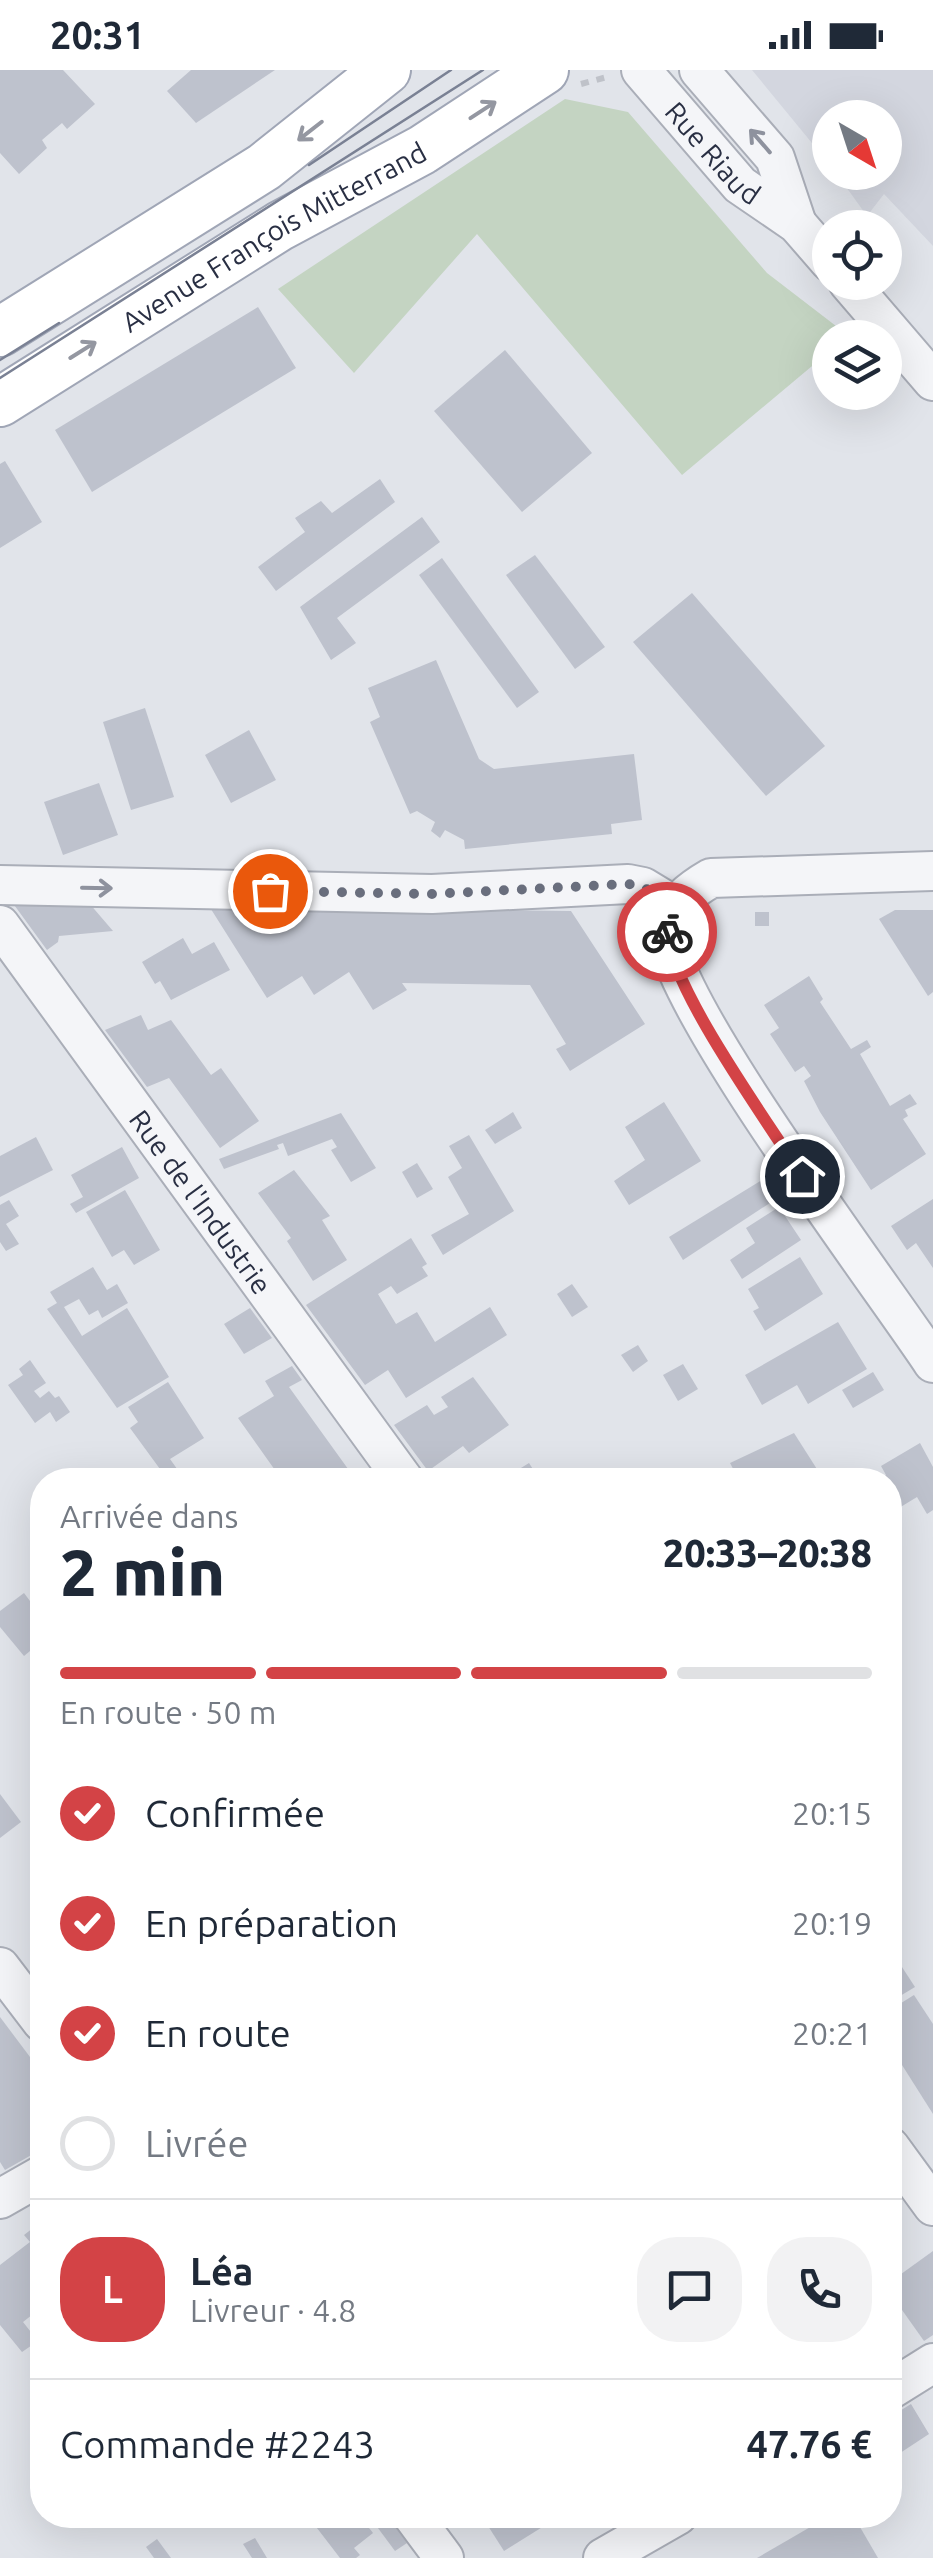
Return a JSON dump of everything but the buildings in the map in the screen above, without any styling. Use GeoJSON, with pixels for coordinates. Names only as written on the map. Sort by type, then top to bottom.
{"type":"FeatureCollection","features":[{"type":"Feature","properties":{"kind":"main road","name":"Avenue François Mitterrand"},"geometry":{"type":"LineString","coordinates":[[0,332],[264,167],[386,70]]}},
{"type":"Feature","properties":{"kind":"main road","name":"Avenue François Mitterrand"},"geometry":{"type":"LineString","coordinates":[[0,402],[280,226],[422,150],[544,70]]}},
{"type":"Feature","properties":{"kind":"street","name":"Rue Riaud"},"geometry":{"type":"LineString","coordinates":[[642,70],[740,185],[797,224],[812,241]]}},
{"type":"Feature","properties":{"kind":"street","name":"Rue Riaud"},"geometry":{"type":"LineString","coordinates":[[699,70],[775,158],[797,224]]}},
{"type":"Feature","properties":{"kind":"street"},"geometry":{"type":"LineString","coordinates":[[863,300],[933,381]]}},
{"type":"Feature","properties":{"kind":"street"},"geometry":{"type":"LineString","coordinates":[[933,870],[711,878],[689,891],[667,927],[669,954],[695,1003],[864,1270],[933,1362]]}},
{"type":"Feature","properties":{"kind":"street"},"geometry":{"type":"LineString","coordinates":[[0,884],[432,894],[628,884],[643,887],[676,907]]}},
{"type":"Feature","properties":{"kind":"street","name":"Rue de l'Industrie"},"geometry":{"type":"LineString","coordinates":[[0,925],[395,1468]]}},
{"type":"Feature","properties":{"kind":"street"},"geometry":{"type":"LineString","coordinates":[[0,1966],[30,2006]]}},
{"type":"Feature","properties":{"kind":"street"},"geometry":{"type":"LineString","coordinates":[[902,2163],[933,2206]]}},
{"type":"Feature","properties":{"kind":"street"},"geometry":{"type":"LineString","coordinates":[[0,2199],[30,2182]]}},
{"type":"Feature","properties":{"kind":"street"},"geometry":{"type":"LineString","coordinates":[[902,2382],[933,2363]]}},
{"type":"Feature","properties":{"kind":"street"},"geometry":{"type":"LineString","coordinates":[[422,2528],[444,2558]]}},
{"type":"Feature","properties":{"kind":"street"},"geometry":{"type":"LineString","coordinates":[[603,2558],[655,2528]]}},
{"type":"Feature","properties":{"kind":"shaded area"},"geometry":{"type":"Polygon","coordinates":[[[752,70],[933,70],[933,246],[884,194],[872,210],[863,210],[848,190],[902,190],[902,100],[812,100],[812,143],[752,70]]]}},
{"type":"Feature","properties":{"kind":"green space"},"geometry":{"type":"Polygon","coordinates":[[[565,99],[628,112],[767,273],[828,320],[812,320],[812,366],[682,475],[477,234],[354,373],[278,289],[565,99]]]}},
{"type":"Feature","properties":{"kind":"tram line"},"geometry":{"type":"LineString","coordinates":[[309,165],[451,70]]}},
{"type":"Feature","properties":{"kind":"tram line"},"geometry":{"type":"LineString","coordinates":[[0,378],[483,70]]}},
{"type":"Feature","properties":{"kind":"tram line"},"geometry":{"type":"LineString","coordinates":[[0,360],[59,323]]}},
{"type":"Feature","properties":{"kind":"way so far"},"geometry":{"type":"LineString","coordinates":[[270,891],[432,894],[628,884],[643,887],[676,907],[667,932]]}},
{"type":"Feature","properties":{"kind":"route"},"geometry":{"type":"LineString","coordinates":[[667,932],[669,954],[687,989],[802,1176]]}}]}
